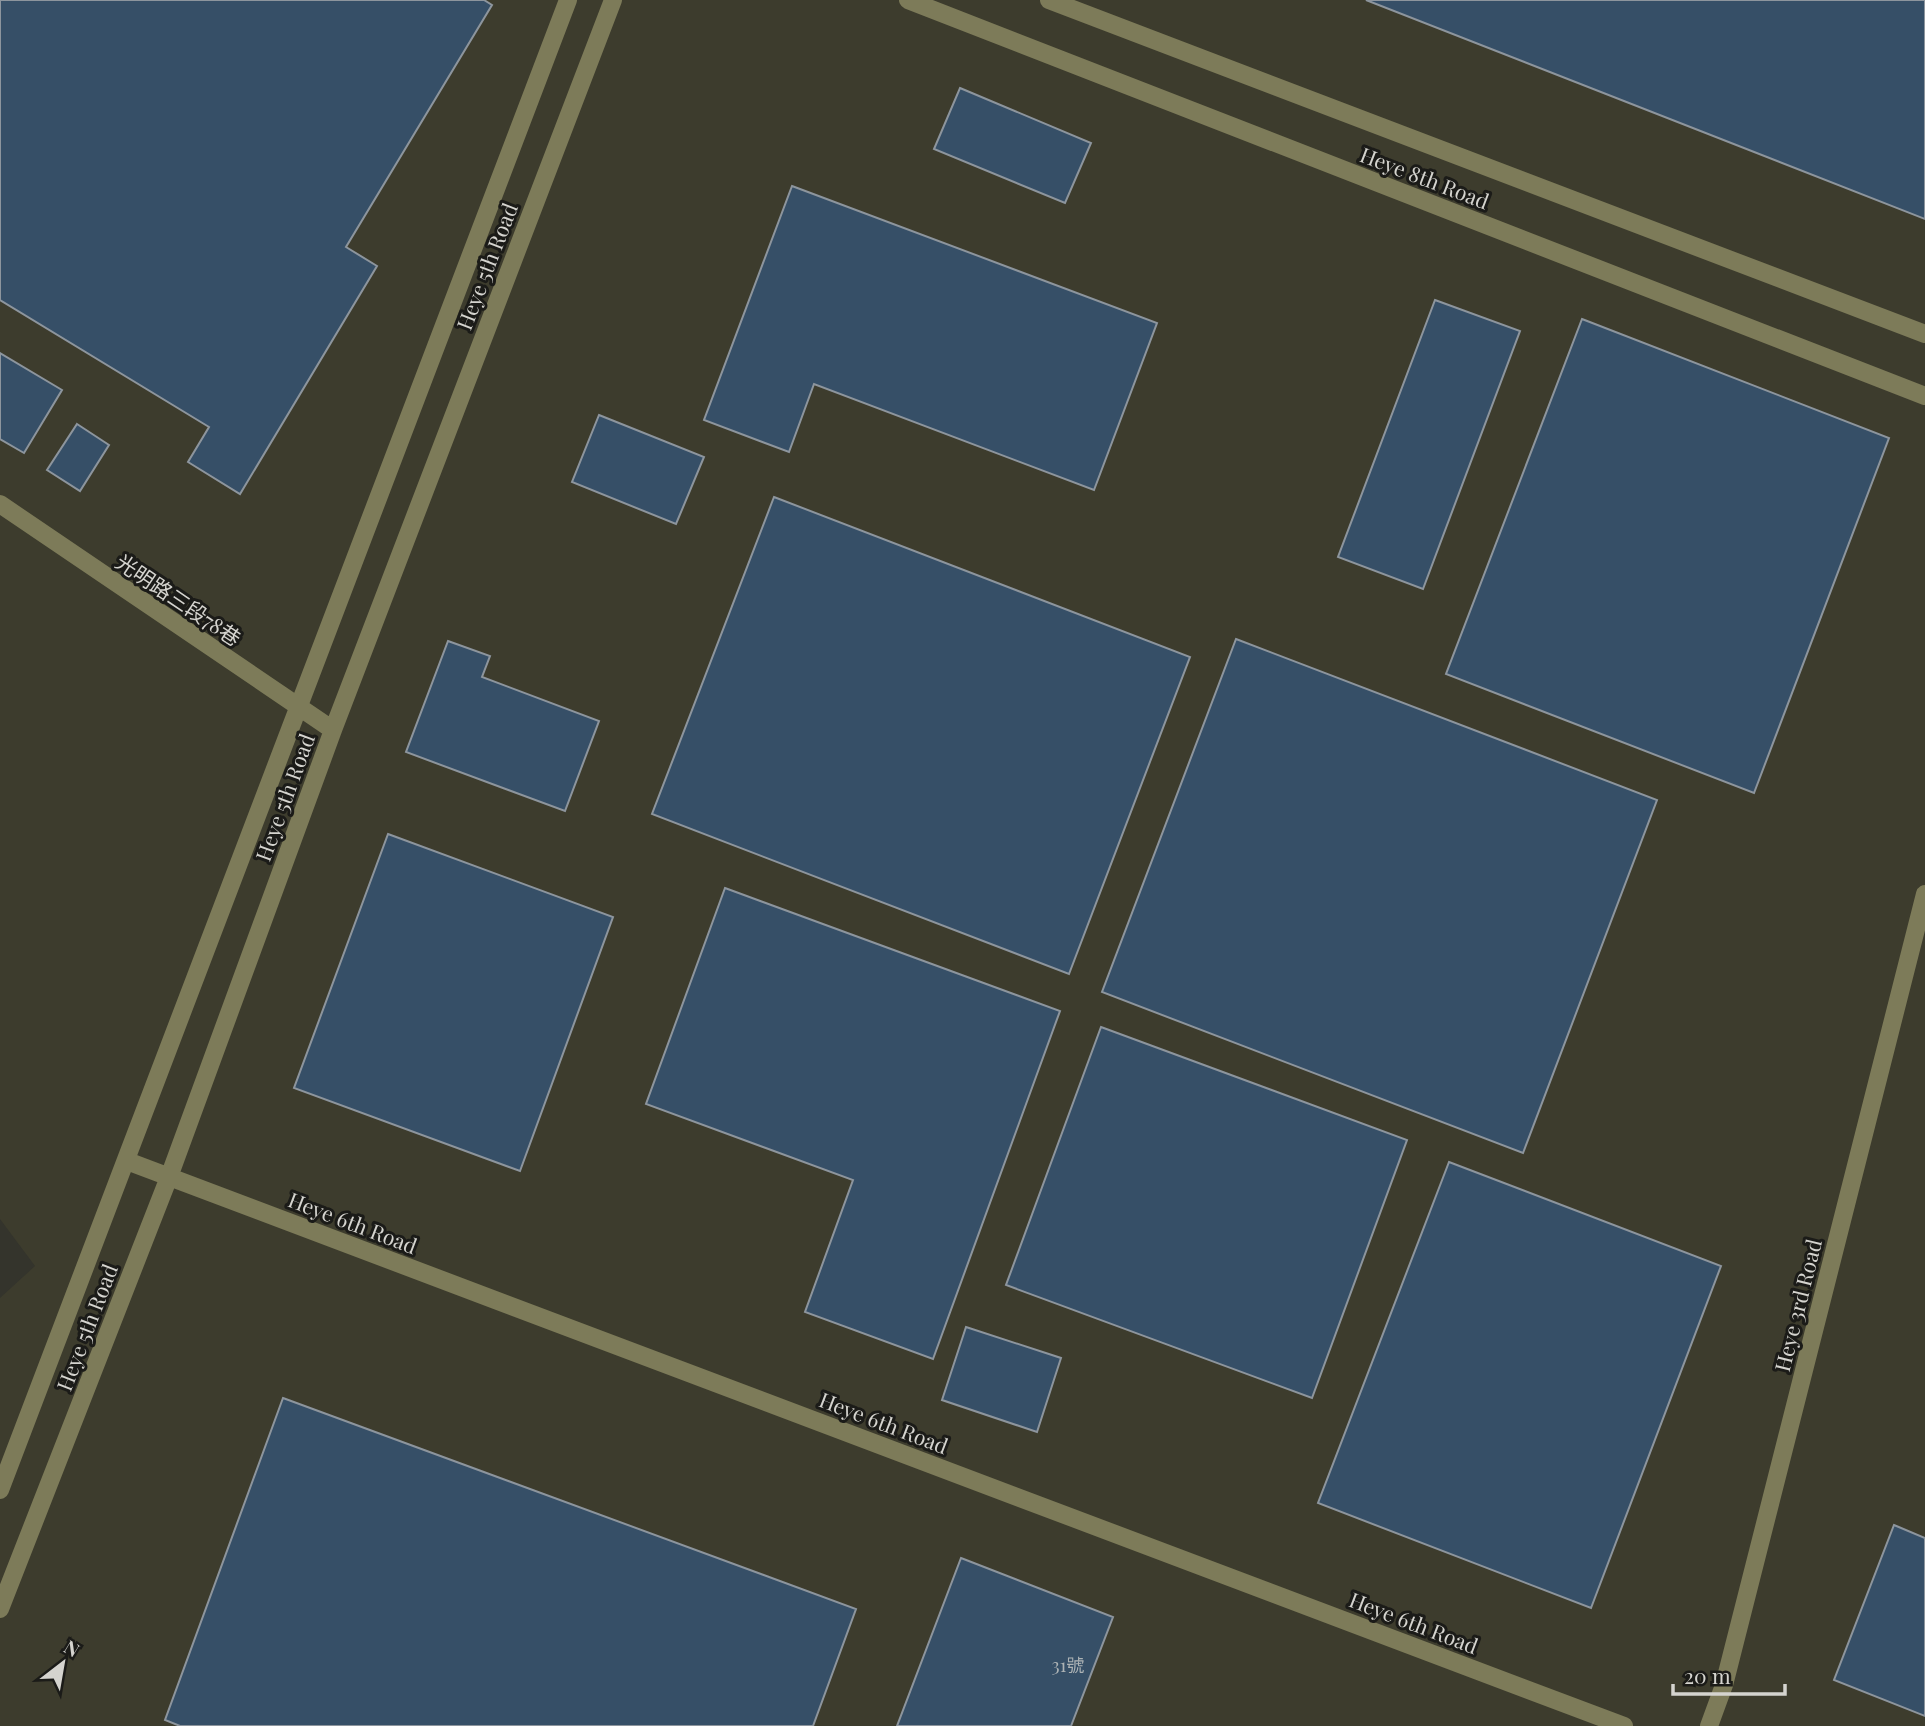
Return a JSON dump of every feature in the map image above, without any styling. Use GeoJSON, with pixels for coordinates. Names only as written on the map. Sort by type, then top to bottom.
{"type":"FeatureCollection","features":[{"type":"Feature","properties":{"kind":"street","name":"Heye 5th Road"},"geometry":{"type":"LineString","coordinates":[[0,1490],[568,0]]}},
{"type":"Feature","properties":{"kind":"street","name":"Heye 5th Road"},"geometry":{"type":"LineString","coordinates":[[0,1609],[169,1177],[333,730],[613,0]]}},
{"type":"Feature","properties":{"kind":"street","name":"Heye 8th Road"},"geometry":{"type":"LineString","coordinates":[[908,0],[1925,396]]}},
{"type":"Feature","properties":{"kind":"street","name":"Heye 8th Road"},"geometry":{"type":"LineString","coordinates":[[1049,0],[1925,334]]}},
{"type":"Feature","properties":{"kind":"street","name":"光明路三段78巷"},"geometry":{"type":"LineString","coordinates":[[0,504],[333,730]]}},
{"type":"Feature","properties":{"kind":"street","name":"Heye 3rd Road"},"geometry":{"type":"LineString","coordinates":[[1709,1726],[1724,1685],[1925,894]]}},
{"type":"Feature","properties":{"kind":"street","name":"Heye 6th Road"},"geometry":{"type":"LineString","coordinates":[[127,1161],[1624,1726]]}},
{"type":"Feature","properties":{"kind":"shaded area"},"geometry":{"type":"Polygon","coordinates":[[[0,0],[1925,0],[1925,1726],[0,1726],[0,1298],[35,1266],[0,1219],[0,0]]]}},
{"type":"Feature","properties":{"kind":"building"},"geometry":{"type":"Polygon","coordinates":[[[0,0],[484,0],[492,5],[346,247],[377,266],[240,494],[188,462],[209,427],[0,300],[0,0]]]}},
{"type":"Feature","properties":{"kind":"building"},"geometry":{"type":"Polygon","coordinates":[[[1366,0],[1925,0],[1925,219],[1366,0]]]}},
{"type":"Feature","properties":{"kind":"building"},"geometry":{"type":"Polygon","coordinates":[[[960,88],[1091,143],[1065,203],[934,149],[960,88]]]}},
{"type":"Feature","properties":{"kind":"building"},"geometry":{"type":"Polygon","coordinates":[[[792,186],[1157,323],[1094,490],[814,384],[789,452],[704,420],[792,186]]]}},
{"type":"Feature","properties":{"kind":"building"},"geometry":{"type":"Polygon","coordinates":[[[1435,300],[1520,331],[1423,589],[1338,557],[1435,300]]]}},
{"type":"Feature","properties":{"kind":"building"},"geometry":{"type":"Polygon","coordinates":[[[1582,319],[1889,438],[1754,793],[1446,674],[1582,319]]]}},
{"type":"Feature","properties":{"kind":"building"},"geometry":{"type":"Polygon","coordinates":[[[0,353],[62,390],[24,453],[0,439],[0,353]]]}},
{"type":"Feature","properties":{"kind":"building"},"geometry":{"type":"Polygon","coordinates":[[[599,415],[704,457],[676,524],[572,482],[599,415]]]}},
{"type":"Feature","properties":{"kind":"building"},"geometry":{"type":"Polygon","coordinates":[[[77,424],[109,445],[80,491],[47,470],[77,424]]]}},
{"type":"Feature","properties":{"kind":"building"},"geometry":{"type":"Polygon","coordinates":[[[774,497],[1190,657],[1069,974],[652,814],[774,497]]]}},
{"type":"Feature","properties":{"kind":"building"},"geometry":{"type":"Polygon","coordinates":[[[1236,639],[1657,800],[1523,1153],[1102,992],[1236,639]]]}},
{"type":"Feature","properties":{"kind":"building"},"geometry":{"type":"Polygon","coordinates":[[[448,641],[490,656],[482,677],[599,721],[565,811],[406,752],[448,641]]]}},
{"type":"Feature","properties":{"kind":"building"},"geometry":{"type":"Polygon","coordinates":[[[388,834],[613,917],[520,1171],[294,1088],[388,834]]]}},
{"type":"Feature","properties":{"kind":"building"},"geometry":{"type":"Polygon","coordinates":[[[725,888],[1060,1011],[933,1359],[805,1312],[853,1180],[646,1104],[725,888]]]}},
{"type":"Feature","properties":{"kind":"building"},"geometry":{"type":"Polygon","coordinates":[[[1101,1027],[1407,1140],[1312,1398],[1006,1285],[1101,1027]]]}},
{"type":"Feature","properties":{"kind":"building"},"geometry":{"type":"Polygon","coordinates":[[[1449,1162],[1721,1266],[1591,1608],[1318,1503],[1449,1162]]]}},
{"type":"Feature","properties":{"kind":"building"},"geometry":{"type":"Polygon","coordinates":[[[966,1327],[1061,1358],[1037,1432],[942,1400],[966,1327]]]}},
{"type":"Feature","properties":{"kind":"building"},"geometry":{"type":"Polygon","coordinates":[[[283,1398],[856,1609],[813,1726],[180,1726],[165,1720],[283,1398]]]}},
{"type":"Feature","properties":{"kind":"building"},"geometry":{"type":"Polygon","coordinates":[[[1894,1525],[1925,1538],[1925,1716],[1834,1680],[1894,1525]]]}},
{"type":"Feature","properties":{"kind":"building"},"geometry":{"type":"Polygon","coordinates":[[[961,1558],[1113,1617],[1071,1726],[897,1726],[961,1558]]]}}]}
